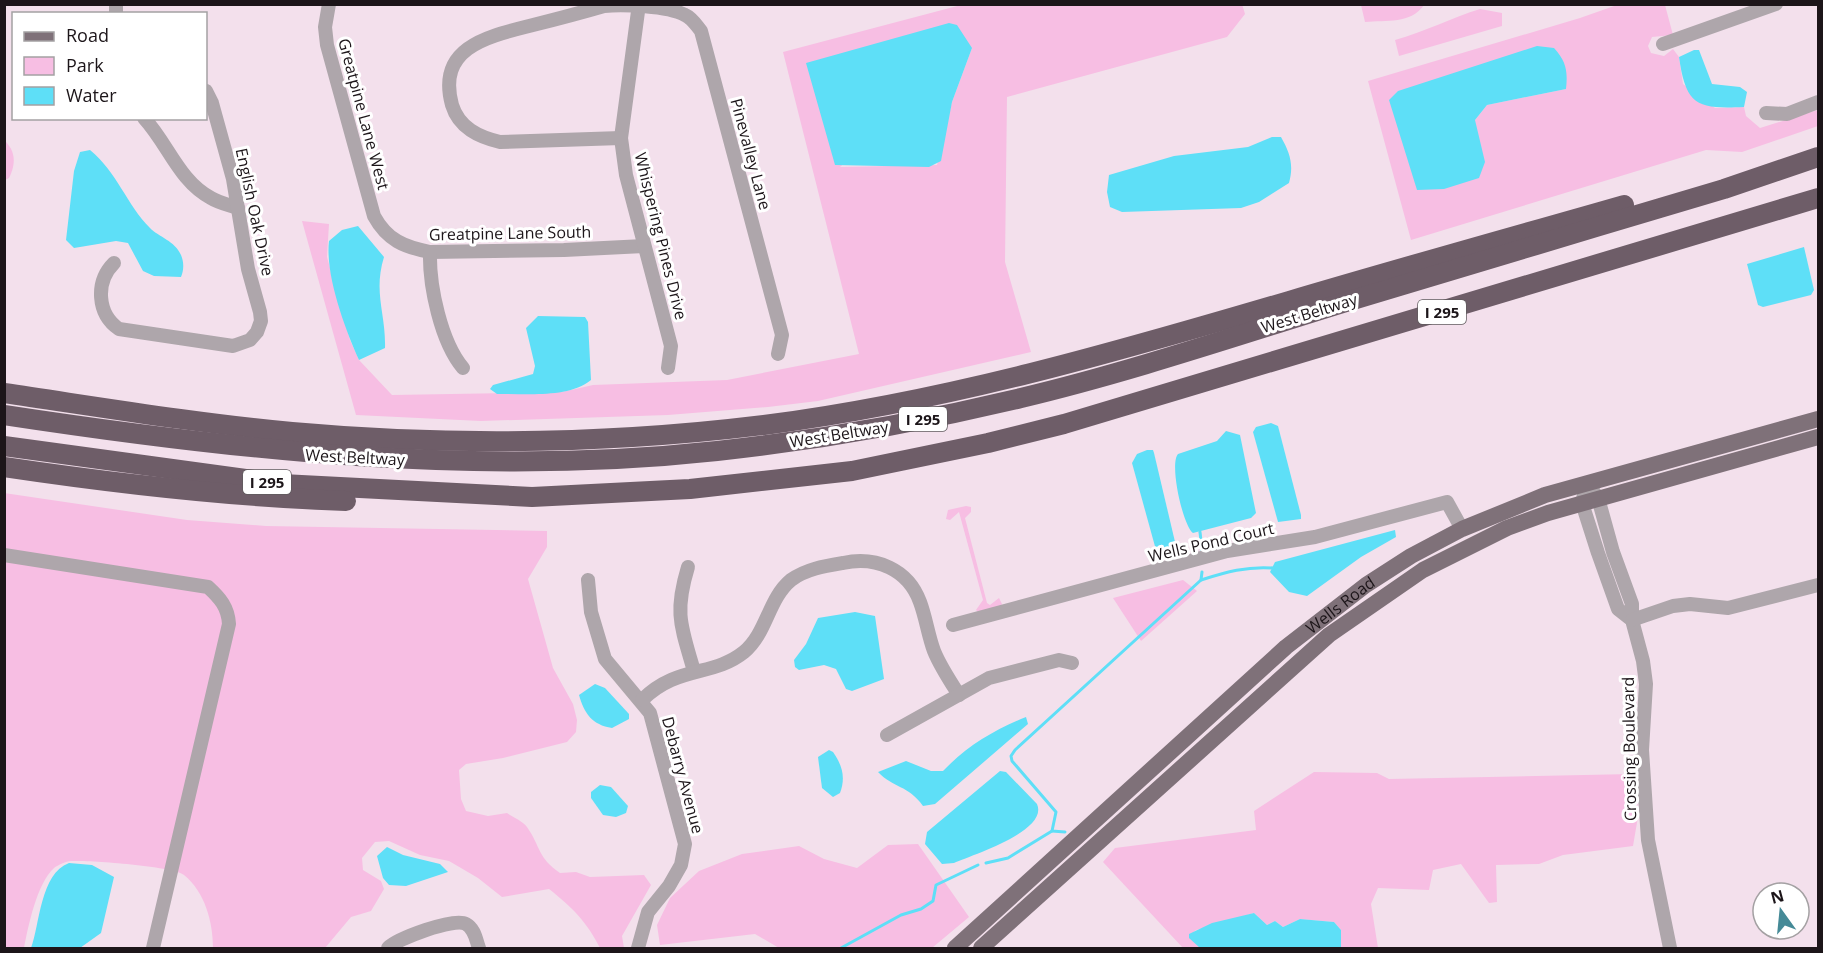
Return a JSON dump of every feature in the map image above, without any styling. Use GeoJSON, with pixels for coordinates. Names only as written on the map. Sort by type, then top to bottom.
{"type":"FeatureCollection","features":[{"type":"Feature","properties":{"kind":"highway"},"geometry":{"type":"LineString","coordinates":[[4,393],[187,420],[297,432],[402,438],[574,438],[672,434],[767,424],[903,402],[1039,373],[1722,177],[1814,158]]}},
{"type":"Feature","properties":{"kind":"highway","name":"West Beltway"},"geometry":{"type":"LineString","coordinates":[[4,416],[264,450],[439,461],[639,458],[816,438],[962,412],[1088,381],[1724,189],[1814,158]]}},
{"type":"Feature","properties":{"kind":"highway","name":"West Beltway"},"geometry":{"type":"LineString","coordinates":[[4,446],[282,484],[532,497],[690,489],[852,471],[988,443],[1076,421],[1818,198]]}},
{"type":"Feature","properties":{"kind":"highway"},"geometry":{"type":"LineString","coordinates":[[4,467],[146,485],[294,499],[435,504],[532,497]]}},
{"type":"Feature","properties":{"kind":"main road","name":"Wells Road"},"geometry":{"type":"LineString","coordinates":[[955,948],[1300,635],[1366,585],[1462,529],[1545,495],[1818,418]]}},
{"type":"Feature","properties":{"kind":"main road","name":"Wells Road"},"geometry":{"type":"LineString","coordinates":[[981,948],[1303,657],[1375,600],[1423,570],[1497,533],[1590,501],[1818,437]]}},
{"type":"Feature","properties":{"kind":"main road"},"geometry":{"type":"LineString","coordinates":[[1187,762],[1194,744],[1227,714],[1228,699]]}},
{"type":"Feature","properties":{"kind":"street","name":"Greatpine Lane West"},"geometry":{"type":"LineString","coordinates":[[329,4],[325,27],[327,45],[374,216],[382,230]]}},
{"type":"Feature","properties":{"kind":"street"},"geometry":{"type":"LineString","coordinates":[[1663,44],[1776,4]]}},
{"type":"Feature","properties":{"kind":"street","name":"Pinevalley Lane"},"geometry":{"type":"LineString","coordinates":[[621,138],[500,142],[481,138],[458,118],[450,93],[450,78],[454,63],[463,52],[486,37],[604,6],[639,6],[673,10],[686,15],[701,32],[782,335],[778,354]]}},
{"type":"Feature","properties":{"kind":"street","name":"Whispering Pines Drive"},"geometry":{"type":"LineString","coordinates":[[639,6],[621,138],[626,175],[671,346],[668,368]]}},
{"type":"Feature","properties":{"kind":"street","name":"English Oak Drive"},"geometry":{"type":"LineString","coordinates":[[114,263],[106,271],[101,302],[110,323],[119,329],[233,346],[250,340],[257,332],[261,321],[233,179],[212,103],[207,93]]}},
{"type":"Feature","properties":{"kind":"street"},"geometry":{"type":"LineString","coordinates":[[1766,113],[1787,114],[1818,102]]}},
{"type":"Feature","properties":{"kind":"street"},"geometry":{"type":"LineString","coordinates":[[146,120],[157,132],[176,165],[194,186],[211,199],[238,208]]}},
{"type":"Feature","properties":{"kind":"street","name":"Greatpine Lane South"},"geometry":{"type":"LineString","coordinates":[[382,230],[393,240],[410,248],[430,252],[644,246]]}},
{"type":"Feature","properties":{"kind":"street"},"geometry":{"type":"LineString","coordinates":[[430,252],[429,273],[440,314],[452,354],[463,368]]}},
{"type":"Feature","properties":{"kind":"street","name":"Crossing Boulevard"},"geometry":{"type":"LineString","coordinates":[[1587,483],[1618,609],[1632,620],[1639,642],[1646,684],[1642,750],[1648,840],[1670,948]]}},
{"type":"Feature","properties":{"kind":"street","name":"Wells Pond Court"},"geometry":{"type":"LineString","coordinates":[[953,626],[1227,552],[1315,537],[1447,501],[1462,529]]}},
{"type":"Feature","properties":{"kind":"street"},"geometry":{"type":"LineString","coordinates":[[4,555],[208,587],[220,599],[228,612],[229,624],[153,948]]}},
{"type":"Feature","properties":{"kind":"street"},"geometry":{"type":"LineString","coordinates":[[642,700],[662,682],[725,662],[745,651],[760,632],[775,600],[792,579],[816,568],[851,561],[871,561],[898,572],[915,590],[934,651],[959,695]]}},
{"type":"Feature","properties":{"kind":"street"},"geometry":{"type":"LineString","coordinates":[[688,567],[679,605],[694,670]]}},
{"type":"Feature","properties":{"kind":"street","name":"Debarry Avenue"},"geometry":{"type":"LineString","coordinates":[[588,580],[591,612],[606,659],[650,712],[685,844],[681,865],[669,886],[648,912],[638,948]]}},
{"type":"Feature","properties":{"kind":"street"},"geometry":{"type":"LineString","coordinates":[[1632,620],[1657,610],[1690,604],[1728,608],[1818,585]]}},
{"type":"Feature","properties":{"kind":"street"},"geometry":{"type":"LineString","coordinates":[[887,735],[902,729],[1000,674],[1059,660],[1072,663]]}},
{"type":"Feature","properties":{"kind":"street"},"geometry":{"type":"LineString","coordinates":[[388,948],[397,940],[457,922],[467,924],[471,928],[479,948]]}},
{"type":"Feature","properties":{"kind":"green space"},"geometry":{"type":"Polygon","coordinates":[[[1242,4],[1245,14],[1227,37],[1007,97],[1005,262],[1031,352],[818,401],[768,407],[668,415],[481,421],[356,415],[302,221],[329,224],[327,257],[350,340],[359,360],[392,395],[562,392],[593,385],[727,380],[859,354],[783,52],[961,5],[1242,4]],[[972,48],[840,167],[937,165],[952,102],[972,48]]]}},
{"type":"Feature","properties":{"kind":"green space"},"geometry":{"type":"Polygon","coordinates":[[[1361,4],[1424,5],[1419,11],[1405,18],[1365,22],[1361,4]]]}},
{"type":"Feature","properties":{"kind":"green space"},"geometry":{"type":"Polygon","coordinates":[[[1617,5],[1665,5],[1673,35],[1652,37],[1648,46],[1651,53],[1664,56],[1673,49],[1679,57],[1683,84],[1715,108],[1744,107],[1746,116],[1760,128],[1818,110],[1818,126],[1742,152],[1706,150],[1411,240],[1368,81],[1617,5]],[[1566,89],[1398,91],[1475,120],[1487,105],[1566,89]]]}},
{"type":"Feature","properties":{"kind":"green space"},"geometry":{"type":"Polygon","coordinates":[[[1480,9],[1502,13],[1502,26],[1399,56],[1395,40],[1480,9]]]}},
{"type":"Feature","properties":{"kind":"green space"},"geometry":{"type":"Polygon","coordinates":[[[4,140],[14,158],[9,178],[5,180],[4,140]]]}},
{"type":"Feature","properties":{"kind":"green space"},"geometry":{"type":"Polygon","coordinates":[[[4,493],[187,520],[266,526],[547,531],[547,547],[528,579],[553,668],[573,704],[577,720],[576,732],[567,742],[503,758],[466,764],[459,770],[461,799],[466,811],[488,816],[507,813],[523,823],[543,857],[560,873],[576,872],[590,877],[644,875],[651,885],[622,936],[624,948],[600,948],[590,930],[578,916],[549,889],[502,897],[478,878],[449,861],[420,855],[389,841],[375,842],[362,858],[363,870],[381,881],[384,889],[371,911],[351,917],[325,948],[213,948],[206,908],[197,890],[184,875],[148,866],[69,861],[54,868],[43,884],[34,906],[24,948],[6,948],[4,493]]]}},
{"type":"Feature","properties":{"kind":"green space"},"geometry":{"type":"Polygon","coordinates":[[[971,507],[971,512],[965,518],[987,603],[990,605],[999,598],[1002,604],[1000,607],[978,612],[976,610],[983,600],[959,512],[950,520],[946,519],[948,510],[971,507]]]}},
{"type":"Feature","properties":{"kind":"green space"},"geometry":{"type":"Polygon","coordinates":[[[1183,580],[1197,591],[1141,641],[1113,598],[1183,580]]]}},
{"type":"Feature","properties":{"kind":"green space"},"geometry":{"type":"Polygon","coordinates":[[[1314,772],[1377,773],[1389,779],[1632,774],[1639,811],[1633,846],[1563,855],[1539,864],[1496,865],[1497,902],[1489,903],[1461,864],[1433,870],[1429,890],[1378,888],[1371,904],[1378,948],[1341,948],[1341,930],[1334,922],[1300,919],[1283,927],[1275,921],[1267,925],[1254,913],[1196,930],[1189,936],[1200,948],[1183,948],[1103,862],[1115,848],[1256,830],[1254,811],[1314,772]]]}},
{"type":"Feature","properties":{"kind":"green space"},"geometry":{"type":"Polygon","coordinates":[[[918,844],[969,917],[932,948],[779,948],[755,934],[660,945],[657,925],[670,898],[699,871],[742,854],[799,846],[824,859],[857,868],[888,845],[918,844]]]}},
{"type":"Feature","properties":{"kind":"water"},"geometry":{"type":"Polygon","coordinates":[[[949,23],[957,25],[972,48],[952,102],[941,161],[929,167],[835,165],[806,63],[949,23]]]}},
{"type":"Feature","properties":{"kind":"water"},"geometry":{"type":"Polygon","coordinates":[[[1537,46],[1554,48],[1561,57],[1567,77],[1566,89],[1487,105],[1475,120],[1485,162],[1479,178],[1444,189],[1417,190],[1389,100],[1398,91],[1537,46]]]}},
{"type":"Feature","properties":{"kind":"water"},"geometry":{"type":"Polygon","coordinates":[[[1699,50],[1712,84],[1740,87],[1747,92],[1744,107],[1705,105],[1690,95],[1685,86],[1679,57],[1699,50]]]}},
{"type":"Feature","properties":{"kind":"water"},"geometry":{"type":"Polygon","coordinates":[[[1272,137],[1281,137],[1287,148],[1291,165],[1289,183],[1259,202],[1241,208],[1122,212],[1110,207],[1107,192],[1109,175],[1174,156],[1248,147],[1272,137]]]}},
{"type":"Feature","properties":{"kind":"water"},"geometry":{"type":"Polygon","coordinates":[[[90,150],[108,168],[142,219],[178,250],[183,263],[181,277],[154,276],[143,271],[128,243],[116,241],[74,248],[66,240],[74,171],[80,152],[90,150]]]}},
{"type":"Feature","properties":{"kind":"water"},"geometry":{"type":"Polygon","coordinates":[[[358,226],[384,257],[380,292],[385,336],[385,348],[359,360],[337,302],[329,255],[329,241],[342,230],[358,226]]]}},
{"type":"Feature","properties":{"kind":"water"},"geometry":{"type":"Polygon","coordinates":[[[1804,247],[1814,290],[1811,295],[1763,307],[1758,305],[1747,264],[1804,247]]]}},
{"type":"Feature","properties":{"kind":"water"},"geometry":{"type":"Polygon","coordinates":[[[538,316],[585,317],[588,322],[591,380],[581,386],[558,393],[497,394],[490,389],[493,385],[533,374],[535,366],[526,328],[538,316]]]}},
{"type":"Feature","properties":{"kind":"water"},"geometry":{"type":"Polygon","coordinates":[[[1271,423],[1278,426],[1301,519],[1278,522],[1253,432],[1256,427],[1271,423]]]}},
{"type":"Feature","properties":{"kind":"water"},"geometry":{"type":"Polygon","coordinates":[[[1226,431],[1240,435],[1256,513],[1251,518],[1193,533],[1181,508],[1176,482],[1176,460],[1178,454],[1217,441],[1226,431]]]}},
{"type":"Feature","properties":{"kind":"water"},"geometry":{"type":"Polygon","coordinates":[[[1153,450],[1154,453],[1176,546],[1174,551],[1161,554],[1156,550],[1132,463],[1137,454],[1153,450]]]}},
{"type":"Feature","properties":{"kind":"water"},"geometry":{"type":"Polygon","coordinates":[[[1395,530],[1396,537],[1361,557],[1307,596],[1289,592],[1270,572],[1275,562],[1395,530]]]}},
{"type":"Feature","properties":{"kind":"water"},"geometry":{"type":"Polygon","coordinates":[[[855,612],[875,616],[884,679],[852,691],[846,689],[836,669],[824,665],[799,670],[795,667],[794,660],[806,644],[818,618],[855,612]]]}},
{"type":"Feature","properties":{"kind":"water"},"geometry":{"type":"Polygon","coordinates":[[[595,684],[605,688],[629,714],[629,719],[612,728],[599,724],[590,717],[579,695],[595,684]]]}},
{"type":"Feature","properties":{"kind":"water"},"geometry":{"type":"Polygon","coordinates":[[[1026,717],[1028,724],[935,804],[923,806],[912,794],[878,772],[906,761],[931,771],[943,771],[981,740],[1026,717]]]}},
{"type":"Feature","properties":{"kind":"water"},"geometry":{"type":"Polygon","coordinates":[[[829,750],[839,762],[843,776],[840,793],[833,797],[822,788],[818,757],[829,750]]]}},
{"type":"Feature","properties":{"kind":"water"},"geometry":{"type":"Polygon","coordinates":[[[1000,771],[1006,772],[1037,804],[1038,814],[1032,823],[1007,841],[954,863],[942,864],[925,844],[927,832],[1000,771]]]}},
{"type":"Feature","properties":{"kind":"water"},"geometry":{"type":"Polygon","coordinates":[[[600,785],[611,787],[628,806],[626,813],[616,817],[603,815],[591,798],[591,792],[600,785]]]}},
{"type":"Feature","properties":{"kind":"water"},"geometry":{"type":"Polygon","coordinates":[[[387,847],[403,855],[440,864],[448,872],[406,886],[389,885],[383,878],[377,856],[387,847]]]}},
{"type":"Feature","properties":{"kind":"water"},"geometry":{"type":"Polygon","coordinates":[[[69,863],[92,865],[114,877],[101,933],[80,948],[31,948],[47,888],[59,869],[69,863]]]}},
{"type":"Feature","properties":{"kind":"water"},"geometry":{"type":"Polygon","coordinates":[[[1254,913],[1267,925],[1275,921],[1283,927],[1300,919],[1334,922],[1341,930],[1341,948],[1200,948],[1189,938],[1189,934],[1212,923],[1254,913]]]}},
{"type":"Feature","properties":{"kind":"waterway"},"geometry":{"type":"LineString","coordinates":[[1200,532],[1202,550]]}},
{"type":"Feature","properties":{"kind":"waterway"},"geometry":{"type":"LineString","coordinates":[[1065,832],[1052,831],[1056,812],[1012,761],[1011,756],[1015,750],[1201,580],[1237,570],[1273,568]]}},
{"type":"Feature","properties":{"kind":"waterway"},"geometry":{"type":"LineString","coordinates":[[1201,580],[1202,572]]}},
{"type":"Feature","properties":{"kind":"waterway"},"geometry":{"type":"LineString","coordinates":[[986,863],[1008,858],[1052,831]]}},
{"type":"Feature","properties":{"kind":"waterway"},"geometry":{"type":"LineString","coordinates":[[841,948],[901,915],[921,909],[933,901],[936,885],[978,865]]}}]}
